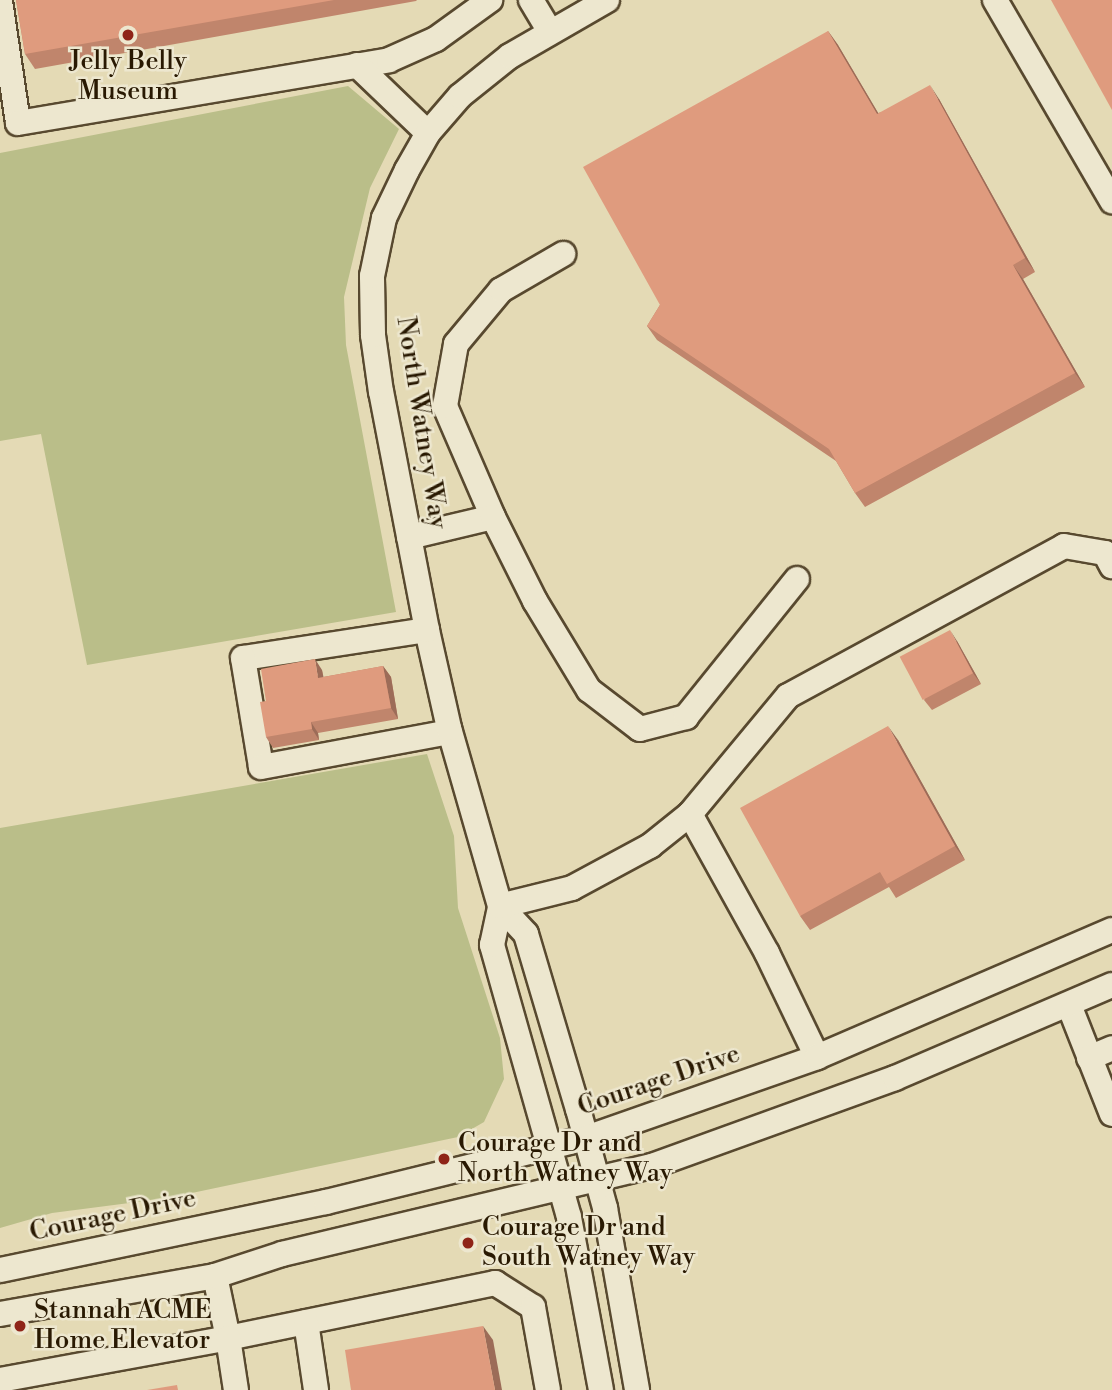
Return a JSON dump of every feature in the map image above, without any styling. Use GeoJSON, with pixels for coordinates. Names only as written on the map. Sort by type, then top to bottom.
{"type":"FeatureCollection","features":[{"type":"Feature","properties":{"kind":"street"},"geometry":{"type":"LineString","coordinates":[[0,1],[18,123],[389,60],[436,40],[490,0]]}},
{"type":"Feature","properties":{"kind":"street"},"geometry":{"type":"LineString","coordinates":[[531,0],[550,32]]}},
{"type":"Feature","properties":{"kind":"street","name":"North Watney Way"},"geometry":{"type":"LineString","coordinates":[[607,0],[510,55],[460,96],[428,133],[384,218],[372,276],[373,335],[426,630],[450,732],[500,906],[526,934],[586,1138],[597,1180],[637,1390]]}},
{"type":"Feature","properties":{"kind":"street"},"geometry":{"type":"LineString","coordinates":[[995,0],[1112,201]]}},
{"type":"Feature","properties":{"kind":"street"},"geometry":{"type":"LineString","coordinates":[[357,65],[428,133]]}},
{"type":"Feature","properties":{"kind":"street"},"geometry":{"type":"LineString","coordinates":[[563,254],[501,290],[456,345],[445,406],[493,517],[535,601],[589,690],[640,729],[686,717],[797,579]]}},
{"type":"Feature","properties":{"kind":"street"},"geometry":{"type":"LineString","coordinates":[[410,537],[493,517]]}},
{"type":"Feature","properties":{"kind":"street"},"geometry":{"type":"LineString","coordinates":[[500,906],[572,888],[650,846],[690,814],[788,696],[1064,546],[1105,553],[1112,566]]}},
{"type":"Feature","properties":{"kind":"street"},"geometry":{"type":"LineString","coordinates":[[426,630],[243,658],[261,767],[450,732]]}},
{"type":"Feature","properties":{"kind":"street"},"geometry":{"type":"LineString","coordinates":[[690,814],[767,953],[817,1057]]}},
{"type":"Feature","properties":{"kind":"street","name":"North Watney Way"},"geometry":{"type":"LineString","coordinates":[[500,906],[492,945],[561,1188],[601,1390]]}},
{"type":"Feature","properties":{"kind":"street","name":"Courage Drive"},"geometry":{"type":"LineString","coordinates":[[0,1270],[326,1202],[586,1138],[817,1057],[1112,930]]}},
{"type":"Feature","properties":{"kind":"street"},"geometry":{"type":"LineString","coordinates":[[0,1314],[215,1276],[282,1254],[597,1180],[756,1131],[1069,1005],[1112,985]]}},
{"type":"Feature","properties":{"kind":"street"},"geometry":{"type":"LineString","coordinates":[[1069,1005],[1101,1053],[1112,1114]]}},
{"type":"Feature","properties":{"kind":"street"},"geometry":{"type":"LineString","coordinates":[[215,1276],[236,1390]]}},
{"type":"Feature","properties":{"kind":"street"},"geometry":{"type":"LineString","coordinates":[[0,1380],[228,1338],[495,1283],[533,1307],[548,1390]]}},
{"type":"Feature","properties":{"kind":"street"},"geometry":{"type":"LineString","coordinates":[[306,1322],[316,1390]]}},
{"type":"Feature","properties":{"kind":"green space"},"geometry":{"type":"Polygon","coordinates":[[[348,86],[399,129],[370,188],[344,297],[346,345],[396,612],[87,665],[41,434],[0,441],[0,153],[348,86]]]}},
{"type":"Feature","properties":{"kind":"green space"},"geometry":{"type":"Polygon","coordinates":[[[427,754],[454,836],[458,908],[500,1038],[504,1079],[484,1122],[458,1137],[168,1198],[52,1213],[0,1228],[0,828],[427,754]]]}},
{"type":"Feature","properties":{"kind":"building"},"geometry":{"type":"Polygon","coordinates":[[[16,0],[334,0],[25,54],[16,0]]]}},
{"type":"Feature","properties":{"kind":"building"},"geometry":{"type":"Polygon","coordinates":[[[1051,0],[1112,0],[1112,110],[1051,0]]]}},
{"type":"Feature","properties":{"kind":"building"},"geometry":{"type":"Polygon","coordinates":[[[828,31],[877,114],[930,85],[1025,258],[1013,265],[1075,373],[855,493],[829,449],[647,326],[660,305],[583,167],[828,31]]]}},
{"type":"Feature","properties":{"kind":"building"},"geometry":{"type":"Polygon","coordinates":[[[950,630],[973,673],[923,700],[900,657],[950,630]]]}},
{"type":"Feature","properties":{"kind":"building"},"geometry":{"type":"Polygon","coordinates":[[[315,659],[318,678],[383,666],[391,708],[311,722],[312,729],[266,737],[260,702],[266,701],[261,669],[315,659]]]}},
{"type":"Feature","properties":{"kind":"building"},"geometry":{"type":"Polygon","coordinates":[[[888,726],[955,846],[887,884],[880,872],[800,916],[740,808],[888,726]]]}},
{"type":"Feature","properties":{"kind":"building"},"geometry":{"type":"Polygon","coordinates":[[[483,1326],[495,1390],[351,1390],[345,1350],[483,1326]]]}},
{"type":"Feature","properties":{"kind":"building"},"geometry":{"type":"Polygon","coordinates":[[[177,1385],[178,1390],[147,1390],[177,1385]]]}},
{"type":"Feature","properties":{"kind":"place","name":"Jelly Belly Museum"},"geometry":{"type":"Point","coordinates":[128,35]}},
{"type":"Feature","properties":{"kind":"place","name":"Courage Dr and North Watney Way"},"geometry":{"type":"Point","coordinates":[444,1159]}},
{"type":"Feature","properties":{"kind":"place","name":"Courage Dr and South Watney Way"},"geometry":{"type":"Point","coordinates":[468,1243]}},
{"type":"Feature","properties":{"kind":"place","name":"Stannah ACME Home Elevator"},"geometry":{"type":"Point","coordinates":[20,1326]}}]}
